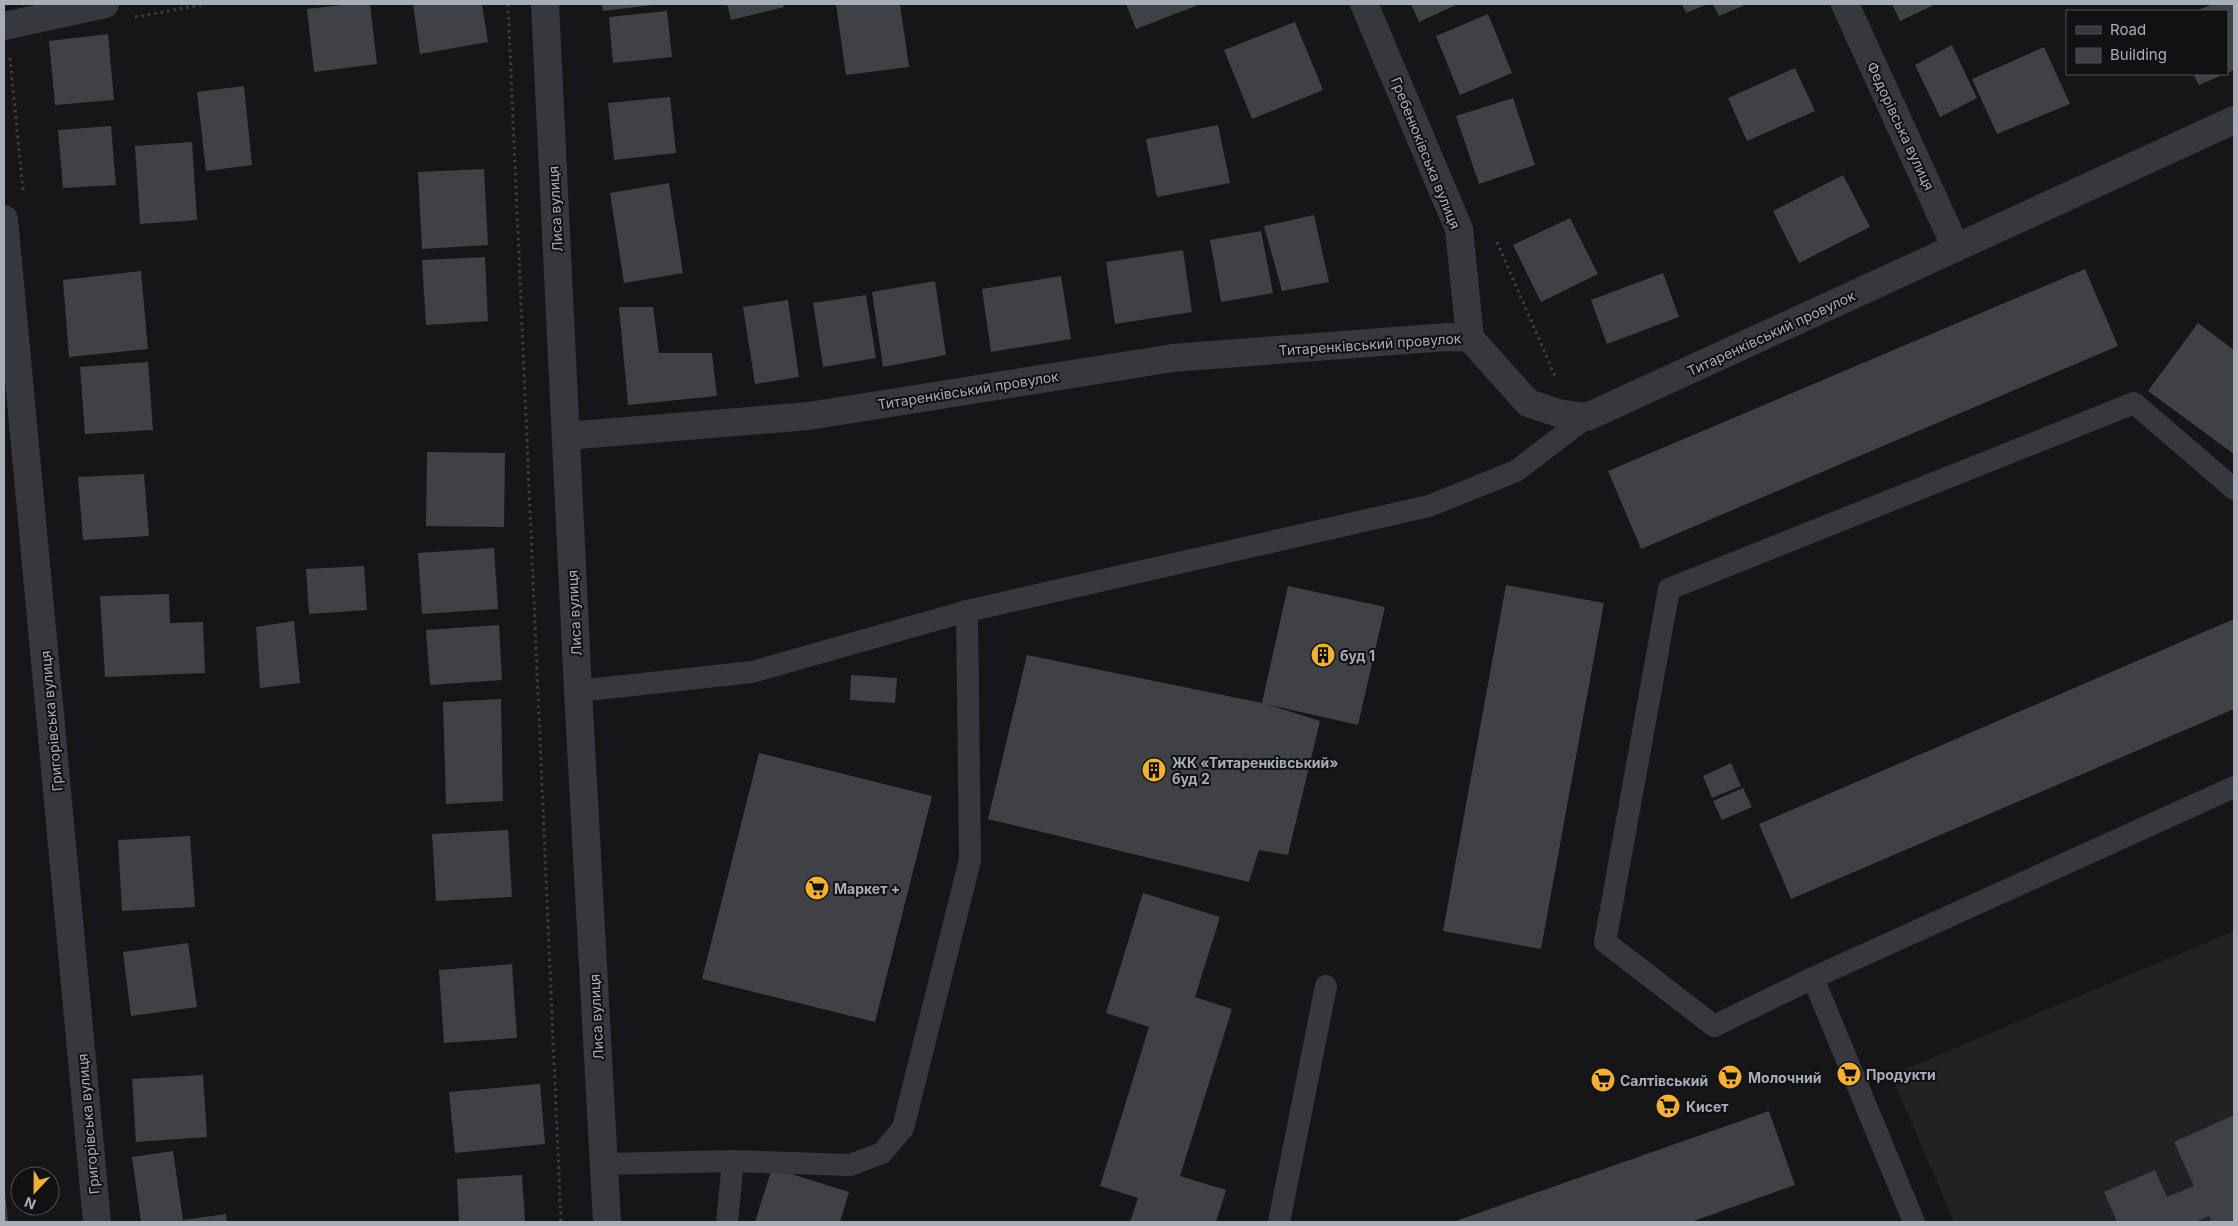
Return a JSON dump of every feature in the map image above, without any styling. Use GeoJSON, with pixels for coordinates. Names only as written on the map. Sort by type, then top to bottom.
{"type":"FeatureCollection","features":[{"type":"Feature","properties":{"kind":"street"},"geometry":{"type":"LineString","coordinates":[[4,26],[105,4]]}},
{"type":"Feature","properties":{"kind":"street","name":"Лиса вулиця"},"geometry":{"type":"LineString","coordinates":[[546,4],[578,691],[607,1222]]}},
{"type":"Feature","properties":{"kind":"street","name":"Гребенюківська вулиця"},"geometry":{"type":"LineString","coordinates":[[1364,4],[1459,229],[1470,338]]}},
{"type":"Feature","properties":{"kind":"street","name":"Федорівська вулиця"},"geometry":{"type":"LineString","coordinates":[[1845,4],[1956,248]]}},
{"type":"Feature","properties":{"kind":"street","name":"Титаренківський провулок"},"geometry":{"type":"LineString","coordinates":[[566,436],[809,416],[1173,358],[1437,338],[1470,338],[1528,403],[1558,413],[1587,417],[2234,120]]}},
{"type":"Feature","properties":{"kind":"street","name":"Григорівська вулиця"},"geometry":{"type":"LineString","coordinates":[[4,219],[97,1222]]}},
{"type":"Feature","properties":{"kind":"lane"},"geometry":{"type":"LineString","coordinates":[[2234,489],[2134,403],[1669,589],[1605,942],[1714,1026],[1813,978],[2234,787]]}},
{"type":"Feature","properties":{"kind":"lane"},"geometry":{"type":"LineString","coordinates":[[578,691],[752,672],[967,611],[1429,506],[1516,472],[1587,417]]}},
{"type":"Feature","properties":{"kind":"lane"},"geometry":{"type":"LineString","coordinates":[[605,1164],[733,1161],[850,1165],[882,1153],[903,1128],[970,860],[967,611]]}},
{"type":"Feature","properties":{"kind":"lane"},"geometry":{"type":"LineString","coordinates":[[1813,978],[1914,1222]]}},
{"type":"Feature","properties":{"kind":"lane"},"geometry":{"type":"LineString","coordinates":[[1279,1222],[1326,986]]}},
{"type":"Feature","properties":{"kind":"lane"},"geometry":{"type":"LineString","coordinates":[[727,1222],[733,1161]]}},
{"type":"Feature","properties":{"kind":"path"},"geometry":{"type":"LineString","coordinates":[[508,4],[561,1222]]}},
{"type":"Feature","properties":{"kind":"shaded area"},"geometry":{"type":"Polygon","coordinates":[[[2234,931],[2234,1222],[1954,1222],[1891,1075],[2234,931]]]}},
{"type":"Feature","properties":{"kind":"building"},"geometry":{"type":"Polygon","coordinates":[[[370,4],[377,64],[314,72],[307,9],[370,4]]]}},
{"type":"Feature","properties":{"kind":"building"},"geometry":{"type":"Polygon","coordinates":[[[413,4],[482,4],[488,42],[420,54],[413,4]]]}},
{"type":"Feature","properties":{"kind":"building"},"geometry":{"type":"Polygon","coordinates":[[[602,4],[653,4],[653,5],[603,11],[602,4]]]}},
{"type":"Feature","properties":{"kind":"building"},"geometry":{"type":"Polygon","coordinates":[[[727,4],[783,4],[784,7],[731,20],[727,4]]]}},
{"type":"Feature","properties":{"kind":"building"},"geometry":{"type":"Polygon","coordinates":[[[836,4],[900,4],[909,67],[846,75],[836,4]]]}},
{"type":"Feature","properties":{"kind":"building"},"geometry":{"type":"Polygon","coordinates":[[[1126,4],[1201,4],[1136,29],[1126,4]]]}},
{"type":"Feature","properties":{"kind":"building"},"geometry":{"type":"Polygon","coordinates":[[[1411,4],[1458,4],[1419,22],[1411,4]]]}},
{"type":"Feature","properties":{"kind":"building"},"geometry":{"type":"Polygon","coordinates":[[[1682,4],[1708,4],[1686,13],[1682,4]]]}},
{"type":"Feature","properties":{"kind":"building"},"geometry":{"type":"Polygon","coordinates":[[[1713,4],[1747,4],[1719,16],[1713,4]]]}},
{"type":"Feature","properties":{"kind":"building"},"geometry":{"type":"Polygon","coordinates":[[[1892,4],[1936,4],[1900,21],[1892,4]]]}},
{"type":"Feature","properties":{"kind":"building"},"geometry":{"type":"Polygon","coordinates":[[[2213,4],[2234,4],[2234,70],[2228,73],[2228,10],[2198,10],[2213,4]]]}},
{"type":"Feature","properties":{"kind":"building"},"geometry":{"type":"Polygon","coordinates":[[[667,11],[672,57],[613,63],[609,17],[667,11]]]}},
{"type":"Feature","properties":{"kind":"building"},"geometry":{"type":"Polygon","coordinates":[[[1488,14],[1512,73],[1460,95],[1436,36],[1488,14]]]}},
{"type":"Feature","properties":{"kind":"building"},"geometry":{"type":"Polygon","coordinates":[[[1295,22],[1323,90],[1252,119],[1224,50],[1295,22]]]}},
{"type":"Feature","properties":{"kind":"building"},"geometry":{"type":"Polygon","coordinates":[[[108,34],[114,100],[55,105],[49,41],[108,34]]]}},
{"type":"Feature","properties":{"kind":"building"},"geometry":{"type":"Polygon","coordinates":[[[1952,45],[1977,98],[1940,117],[1915,65],[1952,45]]]}},
{"type":"Feature","properties":{"kind":"building"},"geometry":{"type":"Polygon","coordinates":[[[2044,47],[2070,104],[1997,134],[1972,79],[2044,47]]]}},
{"type":"Feature","properties":{"kind":"building"},"geometry":{"type":"Polygon","coordinates":[[[1795,68],[1815,111],[1747,141],[1728,98],[1795,68]]]}},
{"type":"Feature","properties":{"kind":"building"},"geometry":{"type":"Polygon","coordinates":[[[2194,75],[2223,75],[2199,85],[2194,75]]]}},
{"type":"Feature","properties":{"kind":"building"},"geometry":{"type":"Polygon","coordinates":[[[244,86],[252,165],[206,171],[197,92],[244,86]]]}},
{"type":"Feature","properties":{"kind":"building"},"geometry":{"type":"Polygon","coordinates":[[[670,97],[676,153],[614,160],[608,103],[670,97]]]}},
{"type":"Feature","properties":{"kind":"building"},"geometry":{"type":"Polygon","coordinates":[[[1513,98],[1535,165],[1479,184],[1456,116],[1513,98]]]}},
{"type":"Feature","properties":{"kind":"building"},"geometry":{"type":"Polygon","coordinates":[[[1218,125],[1230,183],[1157,197],[1146,139],[1218,125]]]}},
{"type":"Feature","properties":{"kind":"building"},"geometry":{"type":"Polygon","coordinates":[[[111,126],[116,185],[63,188],[58,130],[111,126]]]}},
{"type":"Feature","properties":{"kind":"building"},"geometry":{"type":"Polygon","coordinates":[[[192,142],[197,220],[140,224],[135,146],[192,142]]]}},
{"type":"Feature","properties":{"kind":"building"},"geometry":{"type":"Polygon","coordinates":[[[484,169],[488,245],[422,249],[418,172],[484,169]]]}},
{"type":"Feature","properties":{"kind":"building"},"geometry":{"type":"Polygon","coordinates":[[[1843,175],[1870,227],[1799,263],[1773,211],[1843,175]]]}},
{"type":"Feature","properties":{"kind":"building"},"geometry":{"type":"Polygon","coordinates":[[[669,183],[683,273],[624,283],[610,193],[669,183]]]}},
{"type":"Feature","properties":{"kind":"building"},"geometry":{"type":"Polygon","coordinates":[[[1314,215],[1329,282],[1282,291],[1264,226],[1314,215]]]}},
{"type":"Feature","properties":{"kind":"building"},"geometry":{"type":"Polygon","coordinates":[[[1570,218],[1598,274],[1541,302],[1513,245],[1570,218]]]}},
{"type":"Feature","properties":{"kind":"building"},"geometry":{"type":"Polygon","coordinates":[[[1261,231],[1273,293],[1221,302],[1210,240],[1261,231]]]}},
{"type":"Feature","properties":{"kind":"building"},"geometry":{"type":"Polygon","coordinates":[[[1183,250],[1192,312],[1115,324],[1106,262],[1183,250]]]}},
{"type":"Feature","properties":{"kind":"building"},"geometry":{"type":"Polygon","coordinates":[[[485,257],[488,321],[426,325],[422,260],[485,257]]]}},
{"type":"Feature","properties":{"kind":"building"},"geometry":{"type":"Polygon","coordinates":[[[2085,269],[2118,346],[1641,549],[1608,471],[2085,269]]]}},
{"type":"Feature","properties":{"kind":"building"},"geometry":{"type":"Polygon","coordinates":[[[141,271],[148,349],[69,357],[63,280],[141,271]]]}},
{"type":"Feature","properties":{"kind":"building"},"geometry":{"type":"Polygon","coordinates":[[[1663,273],[1679,317],[1607,344],[1591,300],[1663,273]]]}},
{"type":"Feature","properties":{"kind":"building"},"geometry":{"type":"Polygon","coordinates":[[[1061,276],[1071,339],[991,352],[982,289],[1061,276]]]}},
{"type":"Feature","properties":{"kind":"building"},"geometry":{"type":"Polygon","coordinates":[[[935,281],[946,355],[883,367],[872,292],[935,281]]]}},
{"type":"Feature","properties":{"kind":"building"},"geometry":{"type":"Polygon","coordinates":[[[866,295],[876,358],[823,367],[813,303],[866,295]]]}},
{"type":"Feature","properties":{"kind":"building"},"geometry":{"type":"Polygon","coordinates":[[[788,300],[799,377],[755,384],[743,307],[788,300]]]}},
{"type":"Feature","properties":{"kind":"building"},"geometry":{"type":"Polygon","coordinates":[[[619,307],[653,307],[659,353],[712,353],[717,396],[628,405],[619,307]]]}},
{"type":"Feature","properties":{"kind":"building"},"geometry":{"type":"Polygon","coordinates":[[[2198,323],[2234,350],[2234,454],[2148,391],[2198,323]]]}},
{"type":"Feature","properties":{"kind":"building"},"geometry":{"type":"Polygon","coordinates":[[[148,362],[153,430],[85,434],[80,367],[148,362]]]}},
{"type":"Feature","properties":{"kind":"building"},"geometry":{"type":"Polygon","coordinates":[[[427,452],[505,453],[504,527],[426,526],[427,452]]]}},
{"type":"Feature","properties":{"kind":"building"},"geometry":{"type":"Polygon","coordinates":[[[144,474],[149,536],[83,540],[78,477],[144,474]]]}},
{"type":"Feature","properties":{"kind":"building"},"geometry":{"type":"Polygon","coordinates":[[[494,548],[498,609],[422,614],[418,553],[494,548]]]}},
{"type":"Feature","properties":{"kind":"building"},"geometry":{"type":"Polygon","coordinates":[[[364,566],[367,610],[309,614],[306,569],[364,566]]]}},
{"type":"Feature","properties":{"kind":"building"},"geometry":{"type":"Polygon","coordinates":[[[1506,585],[1604,603],[1541,949],[1443,931],[1506,585]]]}},
{"type":"Feature","properties":{"kind":"building","name":"ЖК «Титаренківський» буд 2"},"geometry":{"type":"Polygon","coordinates":[[[1288,586],[1385,607],[1358,725],[1266,704],[1320,721],[1288,855],[1259,850],[1249,882],[988,819],[1027,655],[1262,703],[1288,586]]]}},
{"type":"Feature","properties":{"kind":"building"},"geometry":{"type":"Polygon","coordinates":[[[169,594],[170,623],[203,622],[205,673],[105,677],[100,596],[169,594]]]}},
{"type":"Feature","properties":{"kind":"building"},"geometry":{"type":"Polygon","coordinates":[[[2234,619],[2234,709],[1791,899],[1759,824],[2234,619]]]}},
{"type":"Feature","properties":{"kind":"building"},"geometry":{"type":"Polygon","coordinates":[[[294,621],[300,683],[260,688],[256,627],[294,621]]]}},
{"type":"Feature","properties":{"kind":"building"},"geometry":{"type":"Polygon","coordinates":[[[499,625],[502,680],[430,685],[426,630],[499,625]]]}},
{"type":"Feature","properties":{"kind":"building"},"geometry":{"type":"Polygon","coordinates":[[[851,675],[897,678],[895,703],[850,700],[851,675]]]}},
{"type":"Feature","properties":{"kind":"building"},"geometry":{"type":"Polygon","coordinates":[[[501,699],[503,801],[446,804],[443,702],[501,699]]]}},
{"type":"Feature","properties":{"kind":"building","name":"Маркет +"},"geometry":{"type":"Polygon","coordinates":[[[759,753],[932,796],[875,1022],[702,979],[759,753]]]}},
{"type":"Feature","properties":{"kind":"building"},"geometry":{"type":"Polygon","coordinates":[[[1731,763],[1741,786],[1712,798],[1703,776],[1731,763]]]}},
{"type":"Feature","properties":{"kind":"building"},"geometry":{"type":"Polygon","coordinates":[[[1743,788],[1752,807],[1722,820],[1713,801],[1743,788]]]}},
{"type":"Feature","properties":{"kind":"building"},"geometry":{"type":"Polygon","coordinates":[[[508,830],[512,897],[436,901],[432,834],[508,830]]]}},
{"type":"Feature","properties":{"kind":"building"},"geometry":{"type":"Polygon","coordinates":[[[190,836],[195,907],[122,911],[118,840],[190,836]]]}},
{"type":"Feature","properties":{"kind":"building"},"geometry":{"type":"Polygon","coordinates":[[[1143,893],[1220,917],[1195,997],[1232,1009],[1180,1176],[1226,1190],[1216,1222],[1130,1222],[1138,1198],[1100,1186],[1149,1027],[1106,1013],[1143,893]]]}},
{"type":"Feature","properties":{"kind":"building"},"geometry":{"type":"Polygon","coordinates":[[[188,943],[197,1007],[131,1016],[123,952],[188,943]]]}},
{"type":"Feature","properties":{"kind":"building"},"geometry":{"type":"Polygon","coordinates":[[[512,964],[517,1038],[444,1043],[439,970],[512,964]]]}},
{"type":"Feature","properties":{"kind":"building"},"geometry":{"type":"Polygon","coordinates":[[[203,1075],[207,1137],[136,1142],[132,1079],[203,1075]]]}},
{"type":"Feature","properties":{"kind":"building"},"geometry":{"type":"Polygon","coordinates":[[[540,1084],[545,1144],[455,1153],[449,1092],[540,1084]]]}},
{"type":"Feature","properties":{"kind":"building"},"geometry":{"type":"Polygon","coordinates":[[[1769,1111],[1795,1185],[1691,1222],[1453,1222],[1769,1111]]]}},
{"type":"Feature","properties":{"kind":"building"},"geometry":{"type":"Polygon","coordinates":[[[2234,1115],[2234,1222],[2212,1222],[2209,1216],[2196,1222],[2117,1222],[2104,1192],[2155,1170],[2167,1197],[2194,1186],[2174,1142],[2234,1115]]]}},
{"type":"Feature","properties":{"kind":"building"},"geometry":{"type":"Polygon","coordinates":[[[173,1151],[183,1220],[226,1214],[227,1222],[141,1222],[132,1157],[173,1151]]]}},
{"type":"Feature","properties":{"kind":"building"},"geometry":{"type":"Polygon","coordinates":[[[772,1168],[849,1192],[840,1222],[755,1222],[772,1168]]]}},
{"type":"Feature","properties":{"kind":"building"},"geometry":{"type":"Polygon","coordinates":[[[522,1175],[525,1222],[459,1222],[457,1179],[522,1175]]]}},
{"type":"Feature","properties":{"kind":"building"},"geometry":{"type":"Polygon","coordinates":[[[5,1192],[8,1222],[4,1222],[5,1192]]]}},
{"type":"Feature","properties":{"kind":"place","name":"буд 1"},"geometry":{"type":"Point","coordinates":[1323,655]}},
{"type":"Feature","properties":{"kind":"place","name":"ЖК «Титаренківський» буд 2"},"geometry":{"type":"Point","coordinates":[1154,770]}},
{"type":"Feature","properties":{"kind":"place","name":"Маркет +"},"geometry":{"type":"Point","coordinates":[817,888]}},
{"type":"Feature","properties":{"kind":"place","name":"Продукти"},"geometry":{"type":"Point","coordinates":[1849,1074]}},
{"type":"Feature","properties":{"kind":"place","name":"Молочний"},"geometry":{"type":"Point","coordinates":[1730,1077]}},
{"type":"Feature","properties":{"kind":"place","name":"Салтівський"},"geometry":{"type":"Point","coordinates":[1603,1080]}},
{"type":"Feature","properties":{"kind":"place","name":"Кисет"},"geometry":{"type":"Point","coordinates":[1668,1106]}}]}
